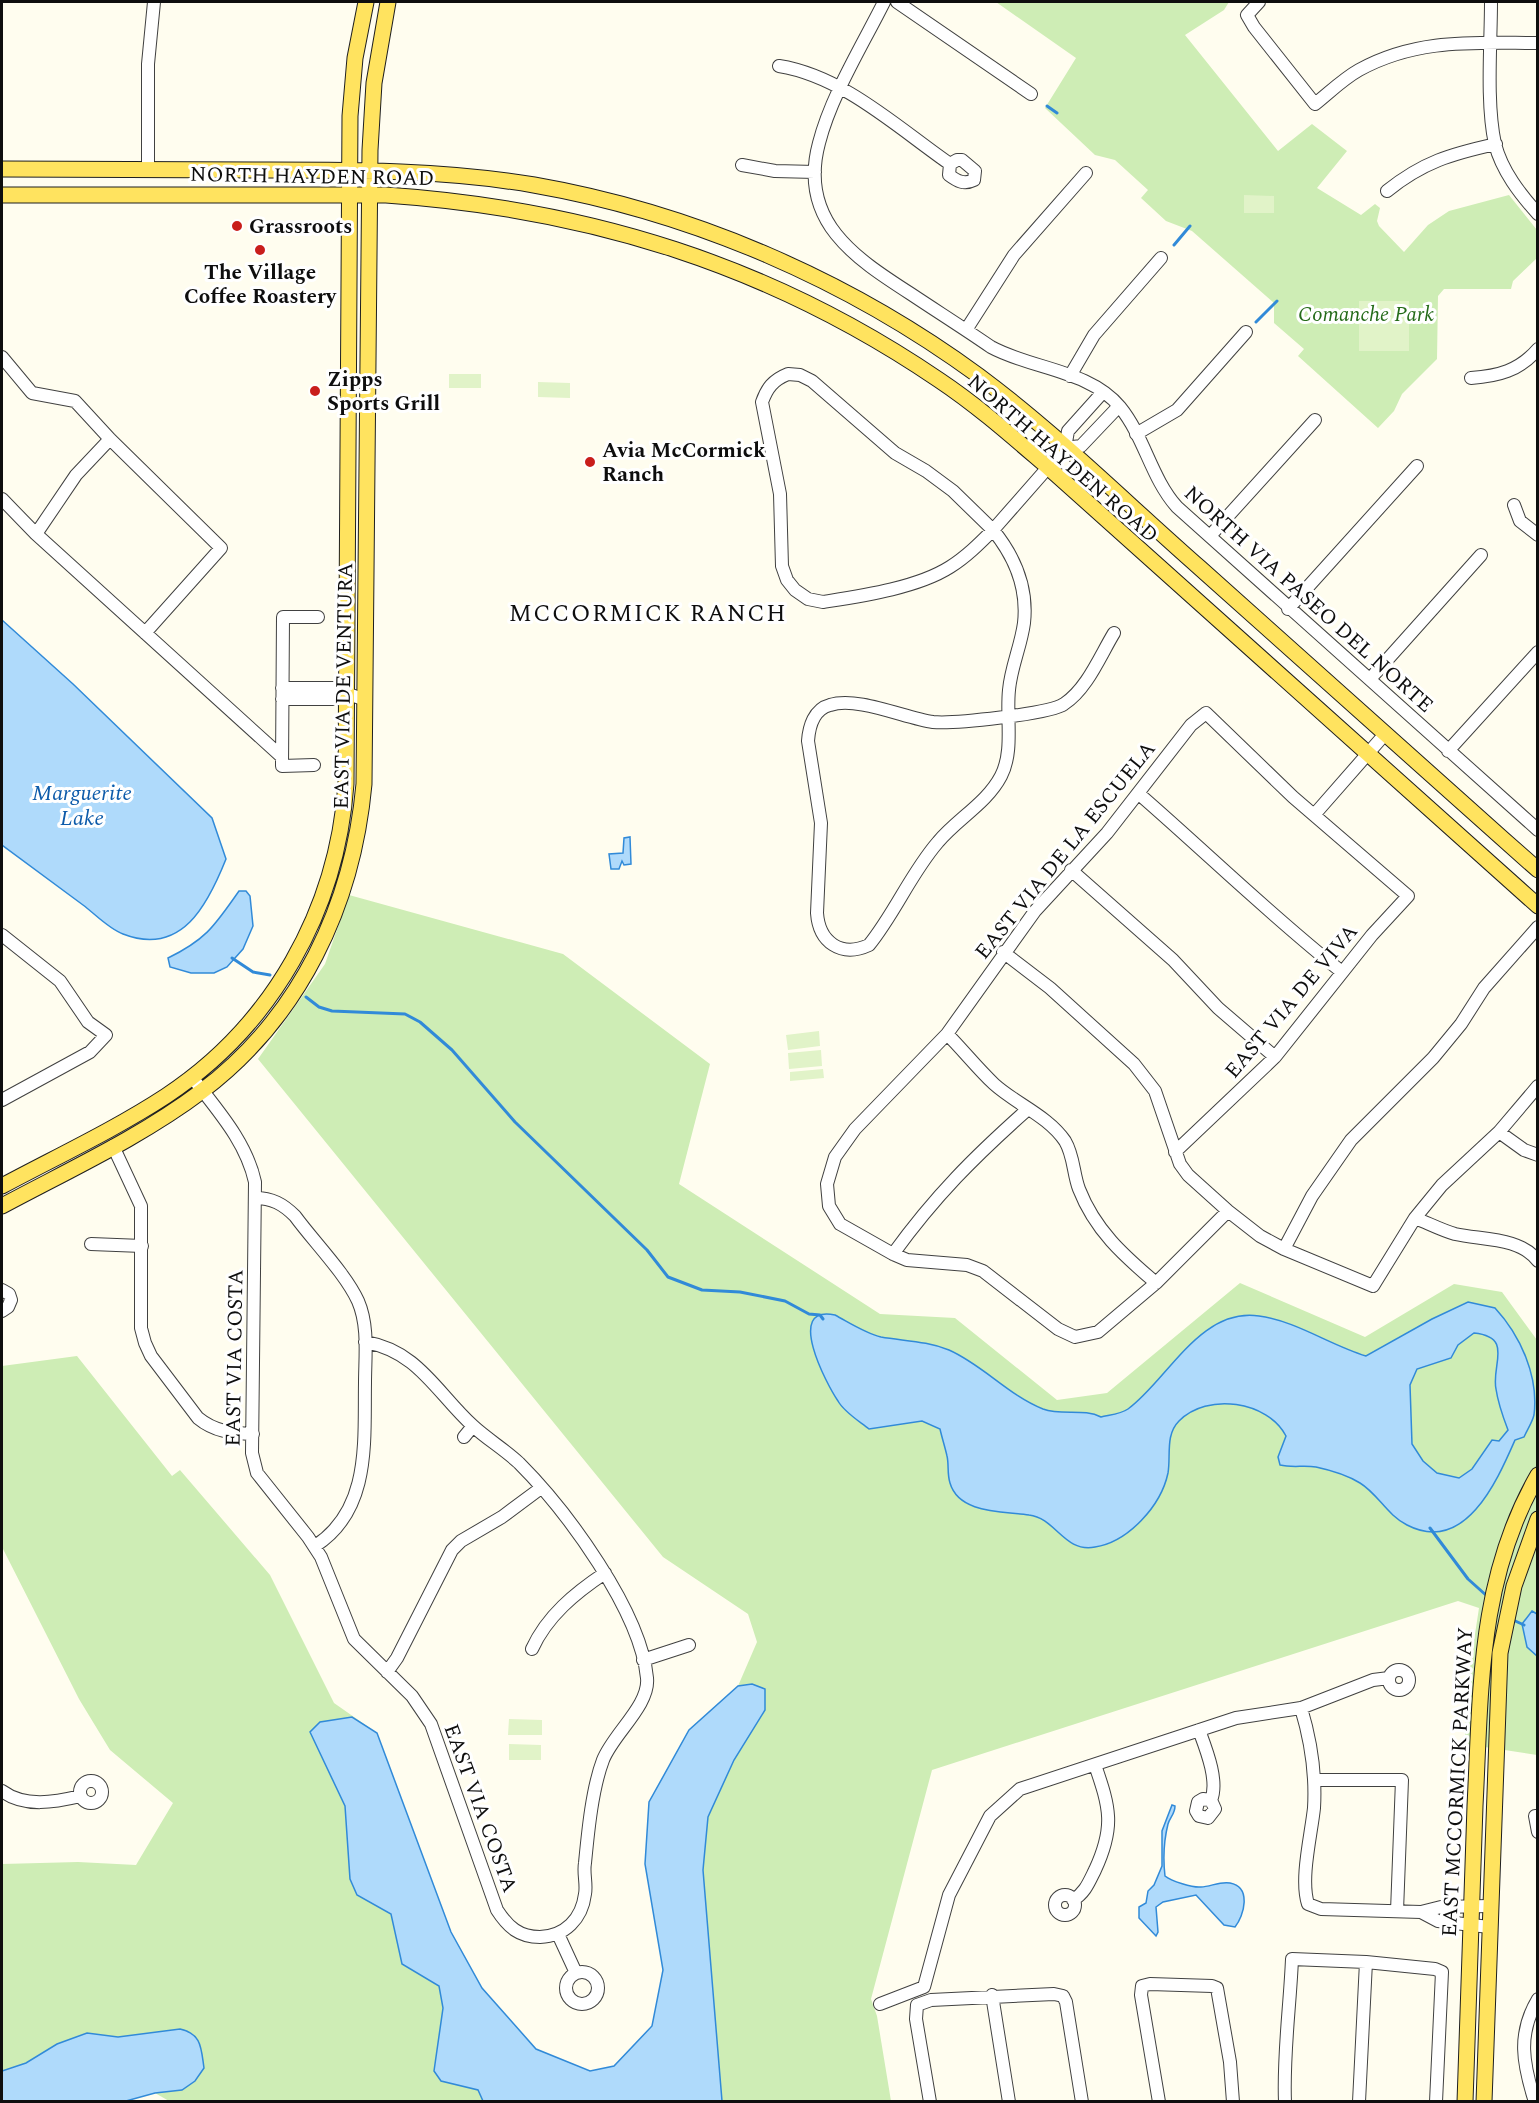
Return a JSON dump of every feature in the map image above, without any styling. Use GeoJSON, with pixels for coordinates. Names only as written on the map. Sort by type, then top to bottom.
{"type":"FeatureCollection","features":[{"type":"Feature","properties":{"kind":"main road","name":"EAST VIA DE VENTURA"},"geometry":{"type":"LineString","coordinates":[[2,1186],[142,1110],[192,1077],[234,1040],[266,1003],[297,955],[321,903],[334,864],[345,802],[348,694],[350,170],[353,74],[366,2]]}},
{"type":"Feature","properties":{"kind":"main road","name":"EAST VIA DE VENTURA"},"geometry":{"type":"LineString","coordinates":[[2,1206],[164,1118],[202,1091],[250,1048],[285,1007],[313,963],[333,920],[348,877],[359,831],[364,784],[370,170],[374,83],[388,2]]}},
{"type":"Feature","properties":{"kind":"main road","name":"NORTH HAYDEN ROAD"},"geometry":{"type":"LineString","coordinates":[[2,169],[370,170],[462,175],[571,192],[656,214],[739,243],[813,275],[895,320],[980,377],[1065,448],[1538,870]]}},
{"type":"Feature","properties":{"kind":"main road","name":"NORTH HAYDEN ROAD"},"geometry":{"type":"LineString","coordinates":[[2,195],[370,195],[440,198],[547,214],[632,234],[714,261],[827,312],[940,380],[1050,468],[1538,906]]}},
{"type":"Feature","properties":{"kind":"main road","name":"EAST MCCORMICK PARKWAY"},"geometry":{"type":"LineString","coordinates":[[1465,2102],[1482,1653],[1487,1616],[1506,1548],[1538,1475]]}},
{"type":"Feature","properties":{"kind":"main road","name":"EAST MCCORMICK PARKWAY"},"geometry":{"type":"LineString","coordinates":[[1484,2102],[1489,1906],[1500,1653],[1514,1586],[1538,1519]]}},
{"type":"Feature","properties":{"kind":"street"},"geometry":{"type":"LineString","coordinates":[[148,170],[148,64],[154,2]]}},
{"type":"Feature","properties":{"kind":"street","name":"NORTH VIA PASEO DEL NORTE"},"geometry":{"type":"LineString","coordinates":[[884,2],[819,142],[815,172],[824,213],[839,241],[871,268],[1006,355],[1070,376],[1103,392],[1119,406],[1168,497],[1288,609],[1370,679],[1538,830]]}},
{"type":"Feature","properties":{"kind":"street"},"geometry":{"type":"LineString","coordinates":[[897,2],[1031,94]]}},
{"type":"Feature","properties":{"kind":"street"},"geometry":{"type":"LineString","coordinates":[[1259,2],[1247,15],[1315,104],[1358,71],[1395,53],[1436,44],[1538,43]]}},
{"type":"Feature","properties":{"kind":"street"},"geometry":{"type":"LineString","coordinates":[[1491,2],[1492,114],[1496,144],[1509,176],[1538,214]]}},
{"type":"Feature","properties":{"kind":"street"},"geometry":{"type":"LineString","coordinates":[[779,66],[799,69],[842,89],[950,164]]}},
{"type":"Feature","properties":{"kind":"street"},"geometry":{"type":"LineString","coordinates":[[1387,191],[1430,162],[1496,144]]}},
{"type":"Feature","properties":{"kind":"street"},"geometry":{"type":"LineString","coordinates":[[742,165],[775,171],[815,172]]}},
{"type":"Feature","properties":{"kind":"street"},"geometry":{"type":"LineString","coordinates":[[966,330],[1014,255],[1086,173]]}},
{"type":"Feature","properties":{"kind":"street"},"geometry":{"type":"LineString","coordinates":[[1070,376],[1094,334],[1161,258]]}},
{"type":"Feature","properties":{"kind":"street"},"geometry":{"type":"LineString","coordinates":[[1136,434],[1177,410],[1246,332]]}},
{"type":"Feature","properties":{"kind":"street"},"geometry":{"type":"LineString","coordinates":[[1471,378],[1494,377],[1508,372],[1530,358],[1538,349]]}},
{"type":"Feature","properties":{"kind":"street"},"geometry":{"type":"LineString","coordinates":[[2,357],[32,393],[75,401],[110,440],[221,548],[145,633]]}},
{"type":"Feature","properties":{"kind":"street"},"geometry":{"type":"LineString","coordinates":[[1103,392],[1068,431],[1065,448],[1050,468],[993,530],[970,553],[948,569],[921,580],[823,602],[808,598],[795,590],[787,580],[782,566],[780,494],[762,402],[766,389],[778,378],[788,374],[800,375],[812,381],[895,453],[953,491],[993,530],[1007,548],[1019,572],[1024,609],[1023,624],[1011,676],[1008,716],[1006,762],[992,791],[938,842],[868,945],[853,950],[833,946],[824,939],[818,924],[821,823],[808,741],[809,728],[817,714],[828,705],[845,702],[936,722],[1008,716],[1052,710],[1063,705],[1082,686],[1114,633]]}},
{"type":"Feature","properties":{"kind":"street"},"geometry":{"type":"LineString","coordinates":[[1065,448],[1081,446],[1119,406]]}},
{"type":"Feature","properties":{"kind":"street"},"geometry":{"type":"LineString","coordinates":[[1210,536],[1315,420]]}},
{"type":"Feature","properties":{"kind":"street"},"geometry":{"type":"LineString","coordinates":[[36,534],[76,475],[110,440]]}},
{"type":"Feature","properties":{"kind":"street"},"geometry":{"type":"LineString","coordinates":[[1288,609],[1417,466]]}},
{"type":"Feature","properties":{"kind":"street"},"geometry":{"type":"LineString","coordinates":[[2,499],[36,534],[282,757]]}},
{"type":"Feature","properties":{"kind":"street"},"geometry":{"type":"LineString","coordinates":[[1514,505],[1520,521],[1538,535]]}},
{"type":"Feature","properties":{"kind":"street"},"geometry":{"type":"LineString","coordinates":[[1370,679],[1481,555]]}},
{"type":"Feature","properties":{"kind":"street"},"geometry":{"type":"LineString","coordinates":[[314,765],[282,766],[284,617],[318,617]]}},
{"type":"Feature","properties":{"kind":"street"},"geometry":{"type":"LineString","coordinates":[[1449,751],[1538,652]]}},
{"type":"Feature","properties":{"kind":"street"},"geometry":{"type":"LineString","coordinates":[[282,693],[341,699],[348,694],[366,700]]}},
{"type":"Feature","properties":{"kind":"street","name":"EAST VIA DE LA ESCUELA"},"geometry":{"type":"LineString","coordinates":[[893,1254],[840,1224],[829,1206],[827,1184],[835,1157],[855,1129],[947,1034],[1003,952],[1071,870],[1139,794],[1191,725],[1206,713],[1314,815]]}},
{"type":"Feature","properties":{"kind":"street"},"geometry":{"type":"LineString","coordinates":[[1314,815],[1385,734]]}},
{"type":"Feature","properties":{"kind":"street"},"geometry":{"type":"LineString","coordinates":[[1139,794],[1202,849],[1269,913],[1341,972]]}},
{"type":"Feature","properties":{"kind":"street","name":"EAST VIA DE VIVA"},"geometry":{"type":"LineString","coordinates":[[1174,1152],[1275,1057],[1341,972],[1408,896],[1314,815]]}},
{"type":"Feature","properties":{"kind":"street"},"geometry":{"type":"LineString","coordinates":[[1071,870],[1173,960],[1218,1008],[1275,1057]]}},
{"type":"Feature","properties":{"kind":"street"},"geometry":{"type":"LineString","coordinates":[[1284,1249],[1312,1196],[1351,1140],[1433,1058],[1461,1024],[1484,988],[1538,927]]}},
{"type":"Feature","properties":{"kind":"street"},"geometry":{"type":"LineString","coordinates":[[2,935],[60,981],[88,1022],[106,1035],[90,1052],[2,1100]]}},
{"type":"Feature","properties":{"kind":"street"},"geometry":{"type":"LineString","coordinates":[[1003,952],[1050,988],[1134,1064],[1155,1091],[1166,1118],[1174,1152],[1188,1175],[1260,1236],[1284,1249],[1373,1286],[1415,1218],[1442,1185],[1499,1132],[1538,1086]]}},
{"type":"Feature","properties":{"kind":"street"},"geometry":{"type":"LineString","coordinates":[[947,1034],[994,1084],[1054,1127],[1066,1142],[1087,1209],[1106,1237],[1156,1283]]}},
{"type":"Feature","properties":{"kind":"street","name":"EAST VIA COSTA"},"geometry":{"type":"LineString","coordinates":[[192,1077],[243,1146],[251,1163],[255,1198],[252,1453],[256,1473],[315,1546],[354,1639],[412,1696],[432,1724],[497,1910],[505,1922],[524,1935],[558,1934]]}},
{"type":"Feature","properties":{"kind":"street"},"geometry":{"type":"LineString","coordinates":[[1028,1109],[962,1168],[926,1208],[893,1254],[907,1260],[967,1265],[982,1271],[1066,1335],[1088,1336],[1098,1332],[1156,1283],[1228,1211]]}},
{"type":"Feature","properties":{"kind":"street"},"geometry":{"type":"LineString","coordinates":[[1499,1132],[1524,1150],[1538,1155]]}},
{"type":"Feature","properties":{"kind":"street"},"geometry":{"type":"LineString","coordinates":[[113,1146],[141,1206],[141,1328],[151,1356],[198,1418],[206,1425],[227,1432],[253,1434]]}},
{"type":"Feature","properties":{"kind":"street"},"geometry":{"type":"LineString","coordinates":[[255,1198],[265,1198],[285,1206],[357,1299],[363,1319],[365,1342],[361,1476],[346,1515],[336,1529],[315,1546]]}},
{"type":"Feature","properties":{"kind":"street"},"geometry":{"type":"LineString","coordinates":[[1415,1218],[1453,1233],[1510,1244],[1530,1252],[1538,1261]]}},
{"type":"Feature","properties":{"kind":"street"},"geometry":{"type":"LineString","coordinates":[[91,1244],[142,1246]]}},
{"type":"Feature","properties":{"kind":"street"},"geometry":{"type":"LineString","coordinates":[[2,1290],[9,1294],[11,1300],[8,1307],[2,1311]]}},
{"type":"Feature","properties":{"kind":"street"},"geometry":{"type":"LineString","coordinates":[[365,1342],[386,1346],[414,1362],[473,1426],[504,1450],[541,1488],[605,1573],[620,1599],[643,1660],[647,1676],[645,1694],[609,1748],[599,1775],[584,1864],[586,1893],[583,1906],[572,1924],[558,1934],[576,1973]]}},
{"type":"Feature","properties":{"kind":"street"},"geometry":{"type":"LineString","coordinates":[[465,1437],[473,1426]]}},
{"type":"Feature","properties":{"kind":"street"},"geometry":{"type":"LineString","coordinates":[[387,1672],[398,1658],[453,1550],[461,1541],[502,1516],[541,1488]]}},
{"type":"Feature","properties":{"kind":"street"},"geometry":{"type":"LineString","coordinates":[[532,1649],[539,1634],[559,1609],[605,1573]]}},
{"type":"Feature","properties":{"kind":"street"},"geometry":{"type":"LineString","coordinates":[[643,1660],[689,1645]]}},
{"type":"Feature","properties":{"kind":"street"},"geometry":{"type":"LineString","coordinates":[[880,2004],[924,1988],[949,1895],[990,1816],[1020,1789],[1236,1718],[1301,1708],[1373,1680],[1389,1678]]}},
{"type":"Feature","properties":{"kind":"street"},"geometry":{"type":"LineString","coordinates":[[1301,1708],[1310,1739],[1314,1780],[1305,1887],[1308,1904],[1321,1909],[1421,1912],[1441,1907],[1489,1906]]}},
{"type":"Feature","properties":{"kind":"street"},"geometry":{"type":"LineString","coordinates":[[1199,1730],[1213,1791],[1211,1800]]}},
{"type":"Feature","properties":{"kind":"street"},"geometry":{"type":"LineString","coordinates":[[1073,1900],[1086,1888],[1104,1850],[1109,1830],[1108,1805],[1095,1765]]}},
{"type":"Feature","properties":{"kind":"street"},"geometry":{"type":"LineString","coordinates":[[1314,1780],[1402,1780],[1397,1911]]}},
{"type":"Feature","properties":{"kind":"street"},"geometry":{"type":"LineString","coordinates":[[2,1791],[24,1801],[42,1802],[81,1796]]}},
{"type":"Feature","properties":{"kind":"street"},"geometry":{"type":"LineString","coordinates":[[1538,1816],[1535,1816],[1538,1832]]}},
{"type":"Feature","properties":{"kind":"street"},"geometry":{"type":"LineString","coordinates":[[1421,1912],[1438,1921],[1489,1927]]}},
{"type":"Feature","properties":{"kind":"street"},"geometry":{"type":"LineString","coordinates":[[1285,2102],[1284,2058],[1290,2009],[1292,1959],[1366,1962],[1436,1969],[1442,1972],[1436,2102]]}},
{"type":"Feature","properties":{"kind":"street"},"geometry":{"type":"LineString","coordinates":[[1359,2102],[1366,1962]]}},
{"type":"Feature","properties":{"kind":"street"},"geometry":{"type":"LineString","coordinates":[[1159,2102],[1142,1986],[1150,1984],[1215,1986],[1228,2053],[1233,2102]]}},
{"type":"Feature","properties":{"kind":"street"},"geometry":{"type":"LineString","coordinates":[[992,1995],[1009,2102]]}},
{"type":"Feature","properties":{"kind":"street"},"geometry":{"type":"LineString","coordinates":[[930,2102],[916,2019],[917,2005],[931,2000],[992,1995],[1063,1996],[1067,2008],[1082,2102]]}},
{"type":"Feature","properties":{"kind":"street"},"geometry":{"type":"LineString","coordinates":[[1535,2102],[1523,2064],[1527,2016],[1538,1999]]}},
{"type":"Feature","properties":{"kind":"green space","name":"Comanche Park"},"geometry":{"type":"Polygon","coordinates":[[[996,2],[1229,2],[1224,10],[1185,35],[1278,151],[1312,124],[1347,151],[1317,188],[1361,215],[1375,204],[1380,208],[1377,221],[1379,226],[1404,252],[1428,225],[1449,211],[1509,195],[1537,230],[1537,258],[1513,281],[1511,289],[1444,289],[1438,296],[1437,359],[1402,394],[1394,411],[1378,428],[1298,356],[1304,349],[1274,323],[1274,303],[1192,231],[1166,221],[1141,198],[1148,190],[1115,160],[1095,155],[1045,108],[1076,58],[996,2]]]}},
{"type":"Feature","properties":{"kind":"green space"},"geometry":{"type":"Polygon","coordinates":[[[1244,195],[1274,196],[1274,213],[1244,213],[1244,195]]]}},
{"type":"Feature","properties":{"kind":"green space"},"geometry":{"type":"Polygon","coordinates":[[[1359,301],[1409,301],[1409,351],[1359,351],[1359,301]]]}},
{"type":"Feature","properties":{"kind":"green space"},"geometry":{"type":"Polygon","coordinates":[[[449,374],[481,374],[481,388],[449,388],[449,374]]]}},
{"type":"Feature","properties":{"kind":"green space"},"geometry":{"type":"Polygon","coordinates":[[[538,382],[570,383],[570,398],[538,397],[538,382]]]}},
{"type":"Feature","properties":{"kind":"green space"},"geometry":{"type":"Polygon","coordinates":[[[349,895],[563,954],[710,1064],[679,1184],[880,1314],[955,1318],[1057,1400],[1107,1393],[1240,1283],[1365,1337],[1454,1284],[1502,1292],[1537,1340],[1537,1755],[1465,1744],[1466,1693],[1479,1608],[1458,1601],[932,1770],[871,1999],[877,2016],[891,2101],[169,2101],[155,2093],[182,2090],[180,2029],[118,2037],[87,2033],[57,2044],[26,2063],[2,2071],[2,1864],[78,1862],[136,1865],[173,1803],[110,1750],[79,1699],[2,1547],[2,1366],[77,1356],[172,1476],[180,1470],[270,1575],[334,1703],[377,1733],[451,1932],[482,1988],[536,2049],[590,2071],[614,2066],[652,2026],[663,1970],[645,1864],[649,1802],[689,1730],[738,1686],[757,1642],[748,1614],[663,1557],[258,1059],[325,964],[349,895]]]}},
{"type":"Feature","properties":{"kind":"green space"},"geometry":{"type":"Polygon","coordinates":[[[819,1031],[820,1046],[788,1050],[786,1035],[819,1031]]]}},
{"type":"Feature","properties":{"kind":"green space"},"geometry":{"type":"Polygon","coordinates":[[[821,1050],[822,1066],[789,1069],[788,1053],[821,1050]]]}},
{"type":"Feature","properties":{"kind":"green space"},"geometry":{"type":"Polygon","coordinates":[[[823,1069],[824,1078],[790,1081],[790,1072],[823,1069]]]}},
{"type":"Feature","properties":{"kind":"green space"},"geometry":{"type":"Polygon","coordinates":[[[509,1719],[542,1720],[542,1735],[508,1735],[509,1719]]]}},
{"type":"Feature","properties":{"kind":"green space"},"geometry":{"type":"Polygon","coordinates":[[[509,1744],[541,1745],[541,1760],[509,1760],[509,1744]]]}},
{"type":"Feature","properties":{"kind":"water","name":"Marguerite Lake"},"geometry":{"type":"Polygon","coordinates":[[[2,620],[73,684],[212,818],[226,859],[201,909],[177,932],[161,938],[144,939],[118,932],[2,845],[2,620]]]}},
{"type":"Feature","properties":{"kind":"water"},"geometry":{"type":"Polygon","coordinates":[[[630,837],[631,864],[624,865],[622,861],[619,869],[611,869],[609,854],[623,853],[624,838],[630,837]]]}},
{"type":"Feature","properties":{"kind":"water"},"geometry":{"type":"Polygon","coordinates":[[[239,891],[246,891],[250,896],[253,926],[243,949],[227,967],[214,973],[191,973],[170,967],[168,958],[192,944],[209,930],[239,891]]]}},
{"type":"Feature","properties":{"kind":"water"},"geometry":{"type":"Polygon","coordinates":[[[1468,1302],[1495,1308],[1520,1343],[1534,1386],[1534,1415],[1531,1424],[1524,1437],[1515,1440],[1488,1493],[1462,1522],[1446,1530],[1428,1532],[1400,1521],[1372,1493],[1350,1478],[1316,1467],[1280,1465],[1278,1457],[1286,1436],[1277,1424],[1252,1408],[1236,1404],[1220,1404],[1205,1406],[1179,1421],[1170,1439],[1168,1473],[1151,1510],[1131,1530],[1119,1538],[1095,1547],[1075,1545],[1038,1517],[983,1509],[962,1501],[950,1483],[948,1459],[940,1429],[922,1421],[869,1429],[841,1405],[833,1392],[813,1348],[811,1333],[812,1322],[820,1315],[835,1315],[881,1337],[924,1343],[949,1350],[1018,1396],[1043,1409],[1087,1413],[1101,1417],[1128,1409],[1202,1334],[1219,1323],[1238,1316],[1259,1316],[1286,1323],[1366,1356],[1432,1319],[1468,1302]],[[1474,1333],[1458,1345],[1451,1358],[1417,1369],[1410,1385],[1412,1444],[1423,1461],[1437,1473],[1459,1478],[1472,1469],[1492,1440],[1499,1441],[1508,1430],[1496,1389],[1497,1346],[1494,1340],[1474,1333]]]}},
{"type":"Feature","properties":{"kind":"water"},"geometry":{"type":"Polygon","coordinates":[[[1532,1611],[1537,1614],[1537,1656],[1527,1647],[1522,1624],[1532,1611]]]}},
{"type":"Feature","properties":{"kind":"water"},"geometry":{"type":"Polygon","coordinates":[[[752,1684],[765,1689],[765,1710],[734,1760],[708,1817],[703,1870],[722,2101],[483,2101],[478,2090],[441,2081],[434,2071],[443,2008],[439,1986],[402,1964],[391,1914],[357,1895],[350,1879],[345,1806],[310,1732],[320,1722],[352,1717],[377,1733],[451,1932],[482,1988],[536,2049],[590,2071],[614,2066],[652,2026],[663,1970],[645,1864],[649,1802],[689,1730],[738,1686],[752,1684]]]}},
{"type":"Feature","properties":{"kind":"water"},"geometry":{"type":"Polygon","coordinates":[[[1172,1805],[1175,1809],[1168,1824],[1165,1843],[1165,1876],[1197,1887],[1219,1883],[1230,1883],[1237,1886],[1244,1896],[1244,1902],[1241,1916],[1235,1927],[1224,1925],[1196,1895],[1163,1902],[1156,1907],[1158,1932],[1156,1936],[1139,1918],[1139,1907],[1146,1903],[1148,1891],[1154,1885],[1162,1866],[1162,1831],[1172,1805]]]}},
{"type":"Feature","properties":{"kind":"water"},"geometry":{"type":"Polygon","coordinates":[[[180,2029],[193,2034],[196,2038],[201,2048],[204,2068],[195,2081],[182,2090],[155,2093],[126,2101],[2,2101],[2,2071],[26,2063],[57,2044],[87,2033],[118,2037],[180,2029]]]}},
{"type":"Feature","properties":{"kind":"waterway"},"geometry":{"type":"LineString","coordinates":[[1047,106],[1057,113]]}},
{"type":"Feature","properties":{"kind":"waterway"},"geometry":{"type":"LineString","coordinates":[[1174,245],[1190,226]]}},
{"type":"Feature","properties":{"kind":"waterway"},"geometry":{"type":"LineString","coordinates":[[1256,322],[1277,301]]}},
{"type":"Feature","properties":{"kind":"waterway"},"geometry":{"type":"LineString","coordinates":[[232,958],[253,972],[270,975]]}},
{"type":"Feature","properties":{"kind":"waterway"},"geometry":{"type":"LineString","coordinates":[[306,997],[319,1007],[332,1011],[405,1014],[420,1022],[452,1050],[515,1122],[647,1250],[668,1277],[702,1290],[740,1292],[785,1301],[809,1314],[820,1315],[823,1319]]}},
{"type":"Feature","properties":{"kind":"waterway"},"geometry":{"type":"LineString","coordinates":[[1430,1528],[1468,1579],[1487,1596]]}},
{"type":"Feature","properties":{"kind":"waterway"},"geometry":{"type":"LineString","coordinates":[[1511,1619],[1524,1625]]}},
{"type":"Feature","properties":{"kind":"place","name":"Grassroots"},"geometry":{"type":"Point","coordinates":[237,226]}},
{"type":"Feature","properties":{"kind":"place","name":"The Village Coffee Roastery"},"geometry":{"type":"Point","coordinates":[260,250]}},
{"type":"Feature","properties":{"kind":"place","name":"Zipps Sports Grill"},"geometry":{"type":"Point","coordinates":[315,391]}},
{"type":"Feature","properties":{"kind":"place","name":"Avia McCormick Ranch"},"geometry":{"type":"Point","coordinates":[590,462]}},
{"type":"Feature","properties":{"kind":"district","name":"MCCORMICK RANCH"},"geometry":{"type":"Point","coordinates":[648,613]}}]}
